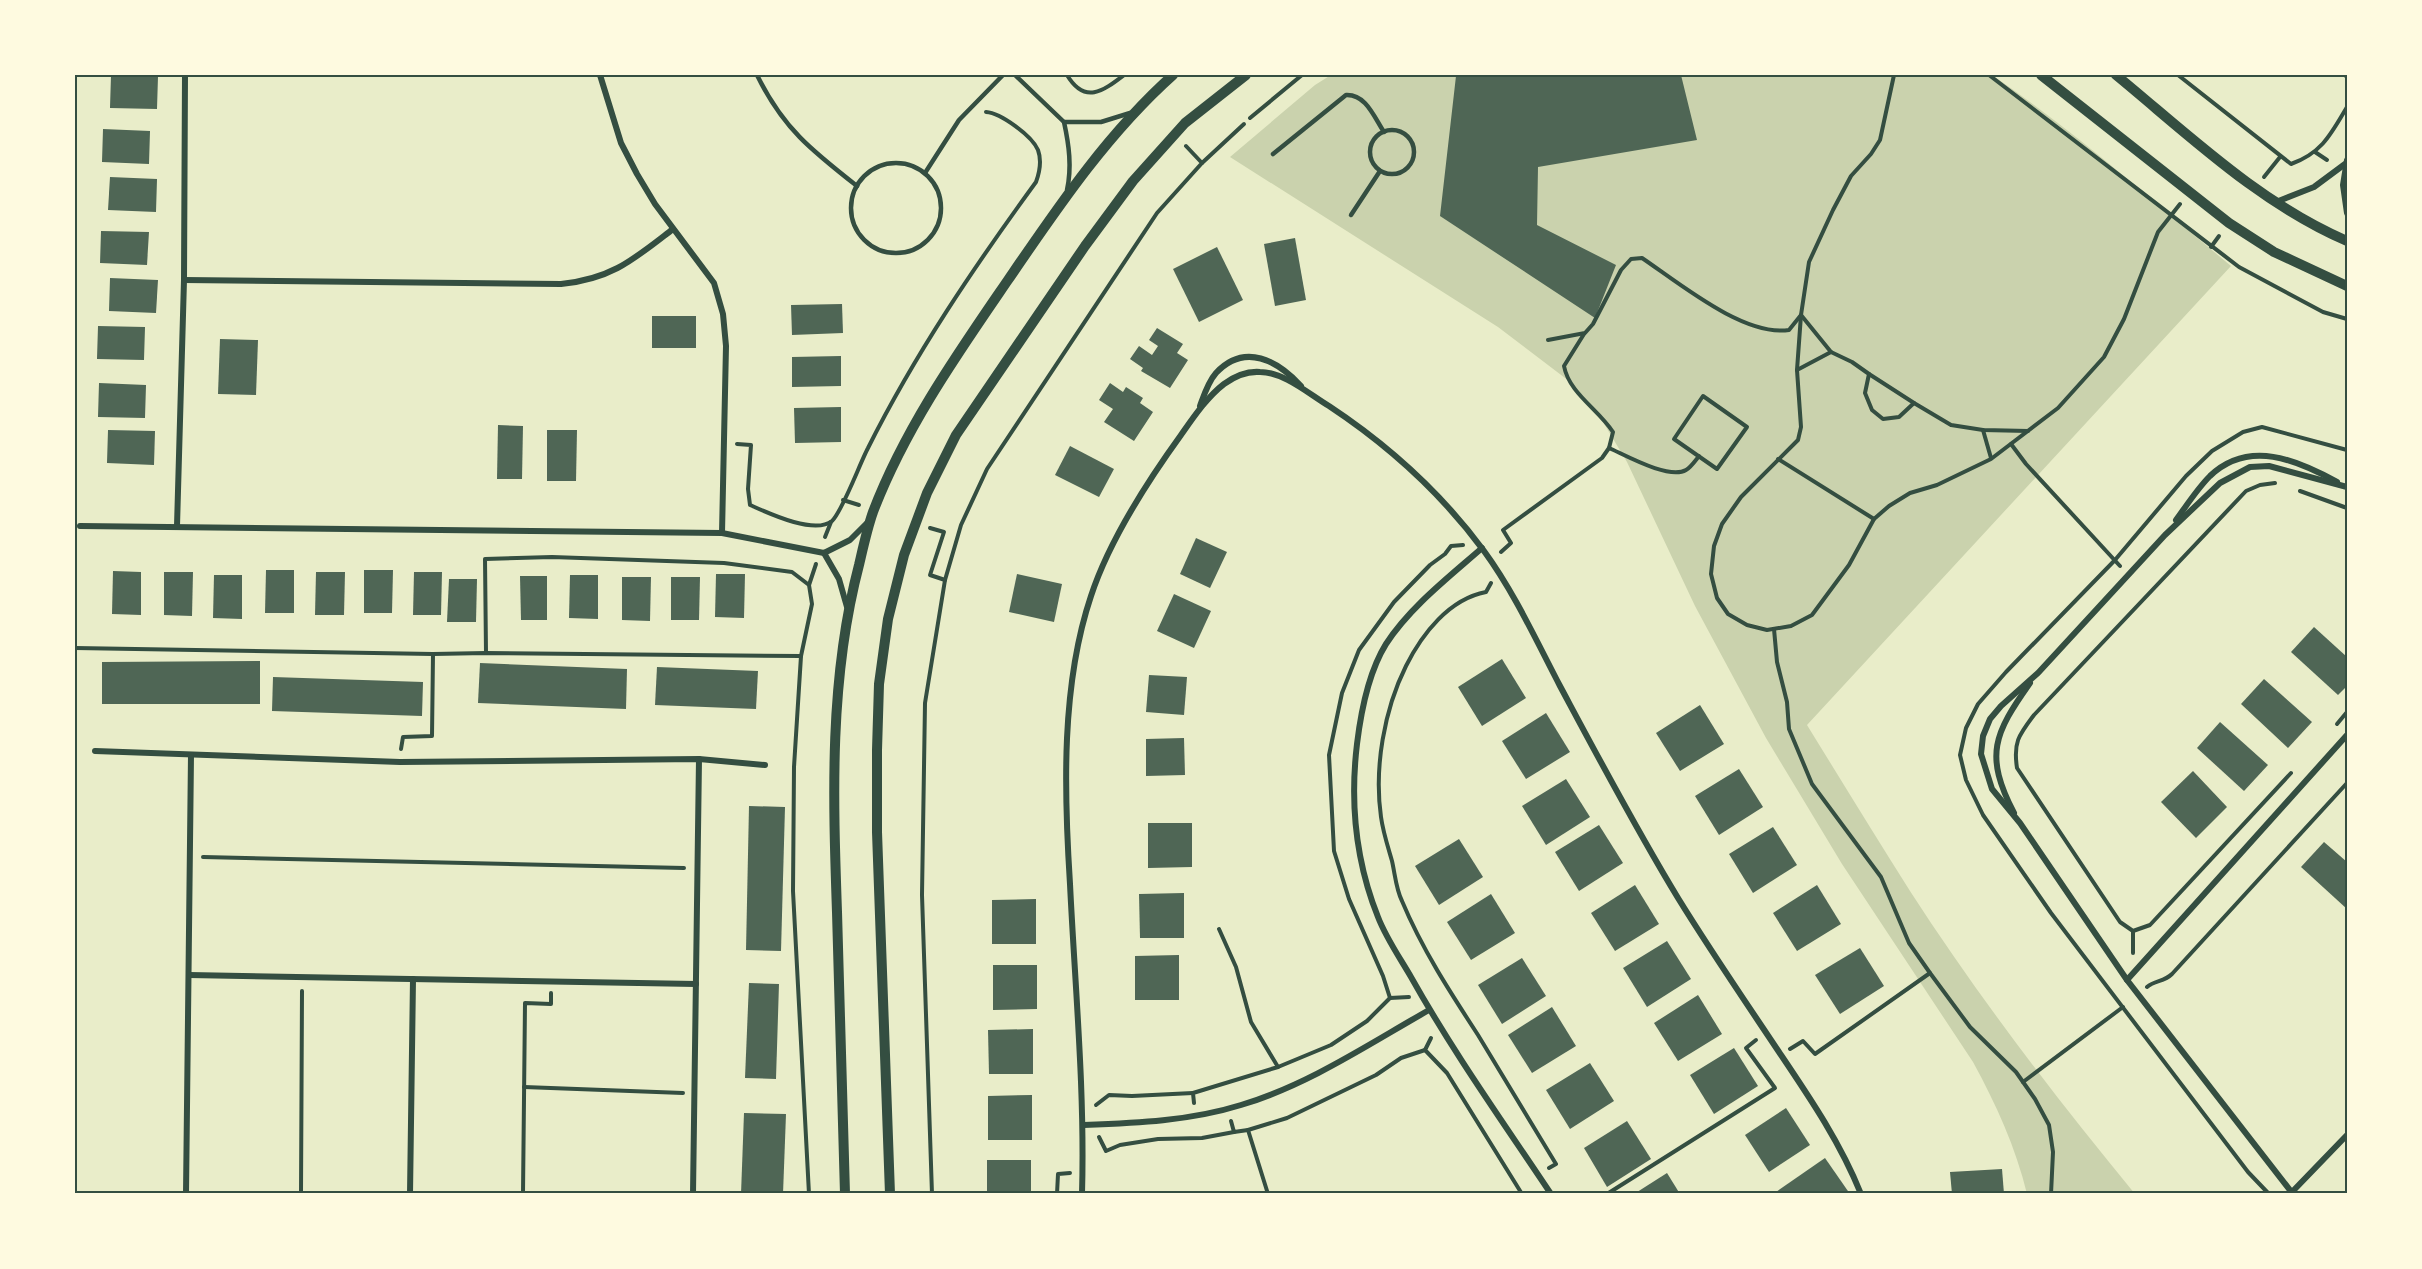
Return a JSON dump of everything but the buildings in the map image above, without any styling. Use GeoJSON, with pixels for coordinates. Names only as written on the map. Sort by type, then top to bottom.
{"type":"FeatureCollection","features":[{"type":"Feature","properties":{"kind":"street"},"geometry":{"type":"LineString","coordinates":[[177,526],[185,75]]}},
{"type":"Feature","properties":{"kind":"street"},"geometry":{"type":"LineString","coordinates":[[600,75],[621,143],[637,174],[673,229],[714,284],[723,314],[726,346],[722,533]]}},
{"type":"Feature","properties":{"kind":"street"},"geometry":{"type":"LineString","coordinates":[[845,1194],[834,832],[837,690],[848,608],[871,519],[886,483],[919,418],[959,351],[1099,152],[1173,75]]}},
{"type":"Feature","properties":{"kind":"street"},"geometry":{"type":"LineString","coordinates":[[890,1194],[877,832],[879,684],[888,619],[904,555],[915,523],[956,435],[1119,200],[1185,123],[1246,75]]}},
{"type":"Feature","properties":{"kind":"street"},"geometry":{"type":"LineString","coordinates":[[2041,75],[2229,223],[2274,252],[2347,286]]}},
{"type":"Feature","properties":{"kind":"street"},"geometry":{"type":"LineString","coordinates":[[2116,75],[2211,156],[2255,189],[2330,234],[2347,241]]}},
{"type":"Feature","properties":{"kind":"street"},"geometry":{"type":"LineString","coordinates":[[2276,202],[2314,187],[2346,162]]}},
{"type":"Feature","properties":{"kind":"street"},"geometry":{"type":"LineString","coordinates":[[2346,162],[2343,185],[2347,213]]}},
{"type":"Feature","properties":{"kind":"street"},"geometry":{"type":"LineString","coordinates":[[183,280],[549,284],[582,282],[622,267],[673,229]]}},
{"type":"Feature","properties":{"kind":"street"},"geometry":{"type":"LineString","coordinates":[[1197,412],[1217,372],[1245,357],[1262,357],[1278,364],[1306,391]]}},
{"type":"Feature","properties":{"kind":"street"},"geometry":{"type":"LineString","coordinates":[[1082,1194],[1083,1125],[1065,809],[1067,735],[1074,668],[1091,595],[1120,531],[1153,474],[1197,412],[1220,387],[1243,373],[1256,371],[1270,373],[1306,391],[1344,417],[1417,476],[1482,548],[1520,608],[1613,787],[1656,861],[1834,1135],[1861,1194]]}},
{"type":"Feature","properties":{"kind":"street"},"geometry":{"type":"LineString","coordinates":[[2165,535],[2220,483],[2250,467],[2269,466],[2286,469],[2347,487],[2308,466],[2283,458],[2263,455],[2244,457],[2227,463],[2211,476],[2165,535],[2038,673],[2001,705],[1990,719],[1983,736],[1981,754],[1992,789],[2020,823],[2127,980],[2292,1193],[2347,1135]]}},
{"type":"Feature","properties":{"kind":"street"},"geometry":{"type":"LineString","coordinates":[[80,526],[722,533],[824,553],[850,540],[871,519]]}},
{"type":"Feature","properties":{"kind":"street"},"geometry":{"type":"LineString","coordinates":[[1482,548],[1416,608],[1386,645],[1368,687],[1359,727],[1353,774],[1354,817],[1363,871],[1378,919],[1438,1025],[1551,1194]]}},
{"type":"Feature","properties":{"kind":"street"},"geometry":{"type":"LineString","coordinates":[[824,553],[839,579],[848,608]]}},
{"type":"Feature","properties":{"kind":"street"},"geometry":{"type":"LineString","coordinates":[[2020,823],[2008,800],[1995,758],[1998,735],[2008,714],[2038,673]]}},
{"type":"Feature","properties":{"kind":"street"},"geometry":{"type":"LineString","coordinates":[[2127,980],[2347,735]]}},
{"type":"Feature","properties":{"kind":"street"},"geometry":{"type":"LineString","coordinates":[[95,751],[400,762],[699,759],[765,765]]}},
{"type":"Feature","properties":{"kind":"street"},"geometry":{"type":"LineString","coordinates":[[186,1194],[191,755]]}},
{"type":"Feature","properties":{"kind":"street"},"geometry":{"type":"LineString","coordinates":[[693,1194],[699,759]]}},
{"type":"Feature","properties":{"kind":"street"},"geometry":{"type":"LineString","coordinates":[[189,975],[696,984]]}},
{"type":"Feature","properties":{"kind":"street"},"geometry":{"type":"LineString","coordinates":[[410,1194],[413,979]]}},
{"type":"Feature","properties":{"kind":"street"},"geometry":{"type":"LineString","coordinates":[[1083,1125],[1172,1120],[1228,1109],[1283,1090],[1429,1010]]}},
{"type":"Feature","properties":{"kind":"lane"},"geometry":{"type":"LineString","coordinates":[[757,75],[770,101],[793,132],[857,186]]}},
{"type":"Feature","properties":{"kind":"lane"},"geometry":{"type":"LineString","coordinates":[[925,173],[945,138],[1003,75]]}},
{"type":"Feature","properties":{"kind":"lane"},"geometry":{"type":"LineString","coordinates":[[1015,75],[1064,122],[1070,162],[1066,196]]}},
{"type":"Feature","properties":{"kind":"lane"},"geometry":{"type":"LineString","coordinates":[[1273,154],[1346,96],[1353,95],[1360,98],[1384,132]]}},
{"type":"Feature","properties":{"kind":"lane"},"geometry":{"type":"LineString","coordinates":[[1064,122],[1101,122],[1120,118],[1138,110]]}},
{"type":"Feature","properties":{"kind":"lane"},"geometry":{"type":"LineString","coordinates":[[1392,130],[1407,136],[1412,142],[1413,159],[1403,171],[1396,174],[1380,171],[1374,165],[1370,150],[1377,136],[1384,132],[1392,130]]}},
{"type":"Feature","properties":{"kind":"lane"},"geometry":{"type":"LineString","coordinates":[[888,164],[908,164],[925,173],[936,187],[941,205],[939,224],[929,240],[913,250],[895,254],[877,249],[862,238],[853,222],[851,203],[857,186],[870,171],[888,164]]}},
{"type":"Feature","properties":{"kind":"lane"},"geometry":{"type":"LineString","coordinates":[[1351,214],[1380,171]]}},
{"type":"Feature","properties":{"kind":"path"},"geometry":{"type":"LineString","coordinates":[[1067,75],[1075,86],[1091,93],[1104,91],[1124,75]]}},
{"type":"Feature","properties":{"kind":"path"},"geometry":{"type":"LineString","coordinates":[[1250,118],[1302,75]]}},
{"type":"Feature","properties":{"kind":"path"},"geometry":{"type":"LineString","coordinates":[[1894,75],[1880,140],[1851,176],[1809,262],[1801,315],[1797,370],[1801,427],[1798,440],[1741,497],[1722,524],[1714,546],[1711,574],[1717,598],[1728,614],[1747,625],[1767,630],[1774,629],[1791,626],[1812,615],[1849,565],[1874,519],[1889,506],[1910,493],[1937,485],[1991,459],[2058,408],[2104,357],[2124,319],[2153,241],[2170,214],[2190,193]]}},
{"type":"Feature","properties":{"kind":"path"},"geometry":{"type":"LineString","coordinates":[[1989,75],[2016,93],[2239,267],[2324,312],[2347,319]]}},
{"type":"Feature","properties":{"kind":"path"},"geometry":{"type":"LineString","coordinates":[[2178,75],[2291,164],[2307,158],[2320,148],[2347,107]]}},
{"type":"Feature","properties":{"kind":"path"},"geometry":{"type":"LineString","coordinates":[[724,444],[751,445],[748,489],[750,505],[771,515],[808,525],[823,525],[838,514],[854,476],[895,395],[935,328],[1036,182],[1039,174],[1041,167],[1037,148],[1007,118],[994,112],[981,112],[973,105]]}},
{"type":"Feature","properties":{"kind":"path"},"geometry":{"type":"LineString","coordinates":[[932,1194],[922,895],[925,715],[945,580],[961,525],[987,469],[1157,213],[1202,163],[1244,124]]}},
{"type":"Feature","properties":{"kind":"path"},"geometry":{"type":"LineString","coordinates":[[1175,134],[1202,163]]}},
{"type":"Feature","properties":{"kind":"path"},"geometry":{"type":"LineString","coordinates":[[1491,561],[1511,543],[1503,530],[1602,458],[1609,448],[1613,432],[1603,417],[1566,378],[1564,366],[1593,324],[1621,270],[1632,259],[1642,258],[1737,321],[1758,328],[1789,330],[1801,315]]}},
{"type":"Feature","properties":{"kind":"path"},"geometry":{"type":"LineString","coordinates":[[1801,315],[1831,352],[1852,362],[1914,403],[1951,424],[1983,430],[2028,431]]}},
{"type":"Feature","properties":{"kind":"path"},"geometry":{"type":"LineString","coordinates":[[1548,340],[1585,333]]}},
{"type":"Feature","properties":{"kind":"path"},"geometry":{"type":"LineString","coordinates":[[1797,370],[1831,352]]}},
{"type":"Feature","properties":{"kind":"path"},"geometry":{"type":"LineString","coordinates":[[1869,374],[1865,393],[1872,410],[1884,419],[1899,417],[1914,403]]}},
{"type":"Feature","properties":{"kind":"path"},"geometry":{"type":"LineString","coordinates":[[1703,396],[1748,427],[1718,469],[1699,456],[1674,439],[1703,396]]}},
{"type":"Feature","properties":{"kind":"path"},"geometry":{"type":"LineString","coordinates":[[2269,1194],[2248,1172],[2051,913],[1983,815],[1966,780],[1960,755],[1966,728],[1978,704],[2115,560],[2186,477],[2212,451],[2243,432],[2262,427],[2347,450]]}},
{"type":"Feature","properties":{"kind":"path"},"geometry":{"type":"LineString","coordinates":[[1983,430],[1991,459]]}},
{"type":"Feature","properties":{"kind":"path"},"geometry":{"type":"LineString","coordinates":[[2011,444],[2026,464],[2129,575]]}},
{"type":"Feature","properties":{"kind":"path"},"geometry":{"type":"LineString","coordinates":[[1609,448],[1653,467],[1673,472],[1686,470],[1699,456]]}},
{"type":"Feature","properties":{"kind":"path"},"geometry":{"type":"LineString","coordinates":[[1778,459],[1874,519]]}},
{"type":"Feature","properties":{"kind":"path"},"geometry":{"type":"LineString","coordinates":[[2277,483],[2260,485],[2246,491],[2034,715],[2019,735],[2014,751],[2017,768],[2120,922],[2133,931],[2150,925],[2292,772]]}},
{"type":"Feature","properties":{"kind":"path"},"geometry":{"type":"LineString","coordinates":[[2297,490],[2347,508]]}},
{"type":"Feature","properties":{"kind":"path"},"geometry":{"type":"LineString","coordinates":[[915,523],[944,532],[930,575],[945,580]]}},
{"type":"Feature","properties":{"kind":"path"},"geometry":{"type":"LineString","coordinates":[[1498,572],[1486,592],[1476,594],[1451,608],[1417,644],[1396,686],[1382,745],[1379,773],[1381,816],[1400,898],[1412,925],[1441,979],[1511,1088],[1556,1164],[1549,1168]]}},
{"type":"Feature","properties":{"kind":"path"},"geometry":{"type":"LineString","coordinates":[[1774,629],[1777,662],[1787,702],[1789,729],[1812,784],[1881,877],[1909,943],[1930,974],[1970,1027],[2016,1072],[2049,1125],[2053,1152],[2051,1194]]}},
{"type":"Feature","properties":{"kind":"path"},"geometry":{"type":"LineString","coordinates":[[75,648],[433,654],[801,656]]}},
{"type":"Feature","properties":{"kind":"path"},"geometry":{"type":"LineString","coordinates":[[400,762],[402,737],[432,736],[433,654]]}},
{"type":"Feature","properties":{"kind":"path"},"geometry":{"type":"LineString","coordinates":[[2331,729],[2347,712]]}},
{"type":"Feature","properties":{"kind":"path"},"geometry":{"type":"LineString","coordinates":[[2023,1082],[2152,982],[2165,981],[2347,783]]}},
{"type":"Feature","properties":{"kind":"path"},"geometry":{"type":"LineString","coordinates":[[190,857],[698,868]]}},
{"type":"Feature","properties":{"kind":"path"},"geometry":{"type":"LineString","coordinates":[[1219,929],[1236,968],[1251,1022],[1278,1067]]}},
{"type":"Feature","properties":{"kind":"path"},"geometry":{"type":"LineString","coordinates":[[1781,1055],[1803,1041],[1815,1054],[1930,974]]}},
{"type":"Feature","properties":{"kind":"path"},"geometry":{"type":"LineString","coordinates":[[301,1194],[302,977]]}},
{"type":"Feature","properties":{"kind":"path"},"geometry":{"type":"LineString","coordinates":[[523,1194],[525,1003],[551,1004],[550,981]]}},
{"type":"Feature","properties":{"kind":"path"},"geometry":{"type":"LineString","coordinates":[[1082,1115],[1109,1095],[1193,1093],[1278,1067],[1331,1045],[1367,1021],[1390,999]]}},
{"type":"Feature","properties":{"kind":"path"},"geometry":{"type":"LineString","coordinates":[[1092,1125],[1106,1151],[1120,1145],[1158,1139],[1202,1138],[1248,1130],[1287,1118],[1376,1075],[1401,1058],[1425,1050],[1438,1025]]}},
{"type":"Feature","properties":{"kind":"path"},"geometry":{"type":"LineString","coordinates":[[1607,1194],[1775,1088],[1746,1048],[1766,1032]]}},
{"type":"Feature","properties":{"kind":"path"},"geometry":{"type":"LineString","coordinates":[[1425,1050],[1447,1073],[1522,1194]]}},
{"type":"Feature","properties":{"kind":"path"},"geometry":{"type":"LineString","coordinates":[[524,1088],[694,1094]]}},
{"type":"Feature","properties":{"kind":"path"},"geometry":{"type":"LineString","coordinates":[[1193,1093],[1194,1116]]}},
{"type":"Feature","properties":{"kind":"path"},"geometry":{"type":"LineString","coordinates":[[1228,1109],[1234,1132]]}},
{"type":"Feature","properties":{"kind":"path"},"geometry":{"type":"LineString","coordinates":[[1248,1130],[1268,1194]]}},
{"type":"Feature","properties":{"kind":"path"},"geometry":{"type":"LineString","coordinates":[[1057,1194],[1058,1174],[1083,1172]]}},
{"type":"Feature","properties":{"kind":"green space"},"geometry":{"type":"Polygon","coordinates":[[[1331,75],[1992,75],[2084,144],[2231,266],[1807,725],[1910,891],[1963,969],[2047,1083],[2135,1194],[2027,1194],[2004,1126],[1973,1062],[1842,864],[1766,738],[1695,606],[1627,462],[1603,422],[1569,381],[1498,327],[1230,157],[1315,85],[1331,75]]]}}]}
